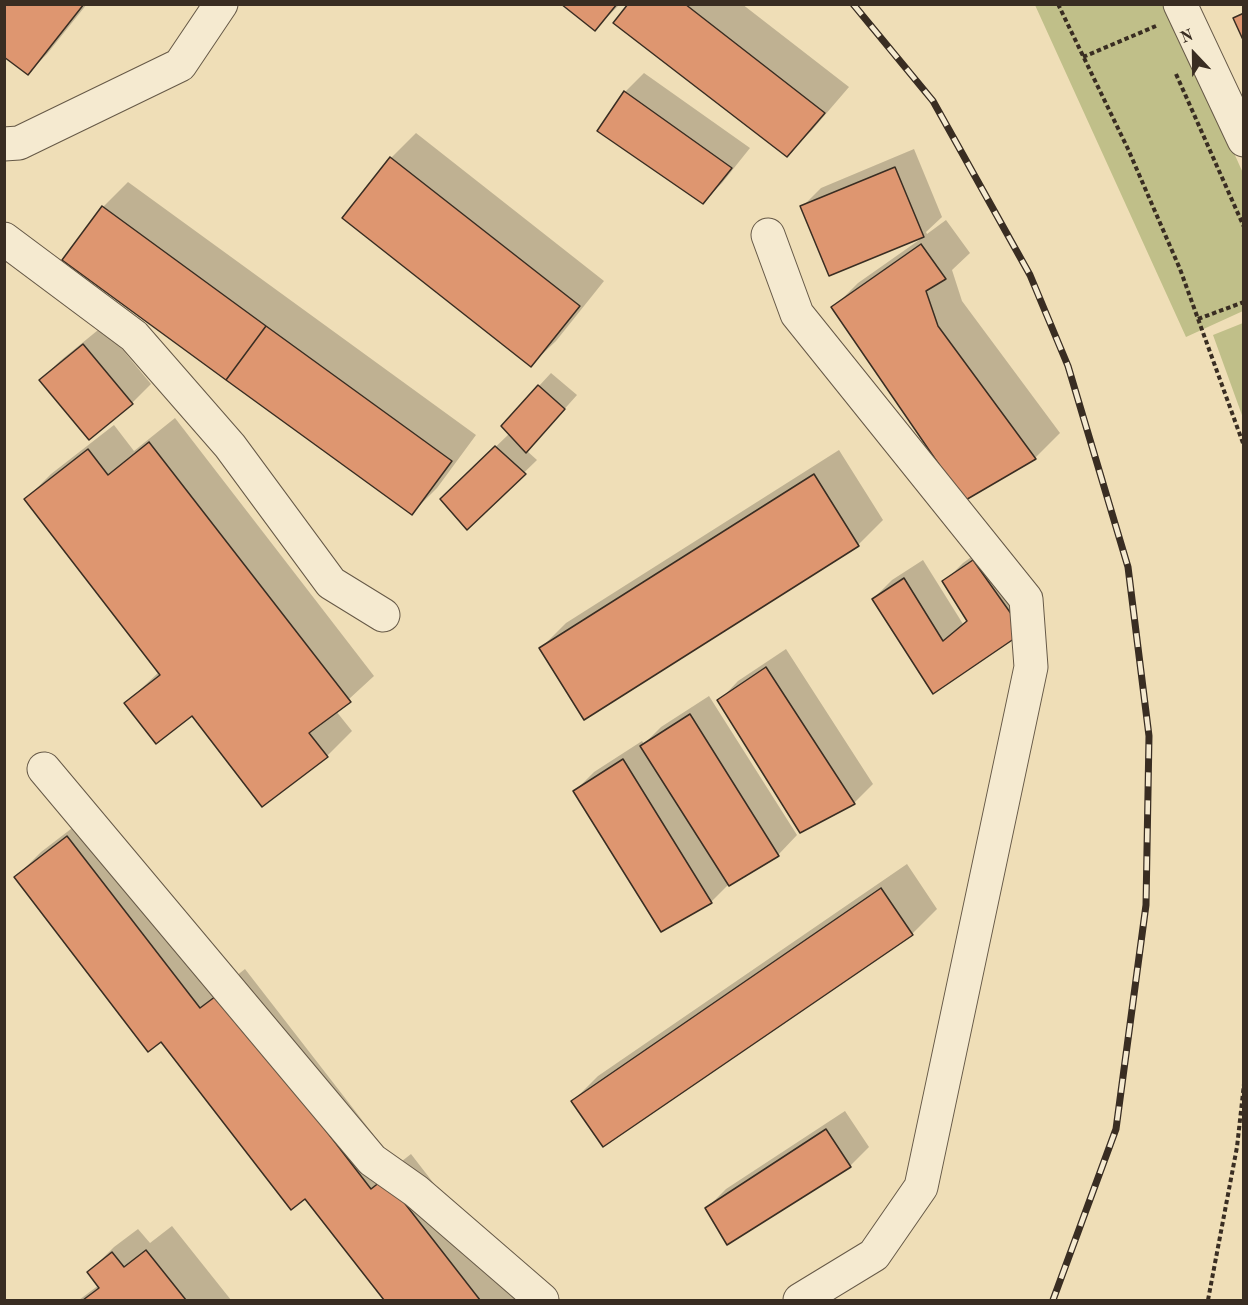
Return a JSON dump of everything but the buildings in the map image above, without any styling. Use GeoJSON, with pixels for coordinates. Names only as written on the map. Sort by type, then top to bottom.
{"type":"FeatureCollection","features":[{"type":"Feature","properties":{"kind":"street"},"geometry":{"type":"LineString","coordinates":[[4,144],[19,142],[180,65],[221,4]]}},
{"type":"Feature","properties":{"kind":"street"},"geometry":{"type":"LineString","coordinates":[[1165,10],[1244,141]]}},
{"type":"Feature","properties":{"kind":"street"},"geometry":{"type":"LineString","coordinates":[[768,235],[797,314],[1026,599],[1031,667],[921,1187],[874,1254],[800,1300]]}},
{"type":"Feature","properties":{"kind":"street"},"geometry":{"type":"LineString","coordinates":[[4,239],[134,336],[230,446],[332,583],[382,615]]}},
{"type":"Feature","properties":{"kind":"street"},"geometry":{"type":"LineString","coordinates":[[44,769],[372,1160],[416,1191],[542,1300]]}},
{"type":"Feature","properties":{"kind":"path"},"geometry":{"type":"LineString","coordinates":[[1058,4],[1128,149],[1180,269],[1244,446]]}},
{"type":"Feature","properties":{"kind":"path"},"geometry":{"type":"LineString","coordinates":[[1083,57],[1155,26],[1165,10]]}},
{"type":"Feature","properties":{"kind":"path"},"geometry":{"type":"LineString","coordinates":[[1155,26],[1160,37]]}},
{"type":"Feature","properties":{"kind":"path"},"geometry":{"type":"LineString","coordinates":[[1174,69],[1244,227]]}},
{"type":"Feature","properties":{"kind":"path"},"geometry":{"type":"LineString","coordinates":[[1198,319],[1244,303]]}},
{"type":"Feature","properties":{"kind":"path"},"geometry":{"type":"LineString","coordinates":[[1208,1300],[1237,1147],[1244,1084]]}},
{"type":"Feature","properties":{"kind":"shaded area"},"geometry":{"type":"Polygon","coordinates":[[[1035,5],[1167,5],[1243,173],[1243,311],[1186,337],[1035,5]]]}},
{"type":"Feature","properties":{"kind":"shaded area"},"geometry":{"type":"Polygon","coordinates":[[[1243,323],[1243,418],[1213,335],[1243,323]]]}},
{"type":"Feature","properties":{"kind":"railway"},"geometry":{"type":"LineString","coordinates":[[853,4],[933,101],[1030,275],[1068,366],[1128,567],[1149,736],[1146,905],[1116,1129],[1053,1300]]}}]}
